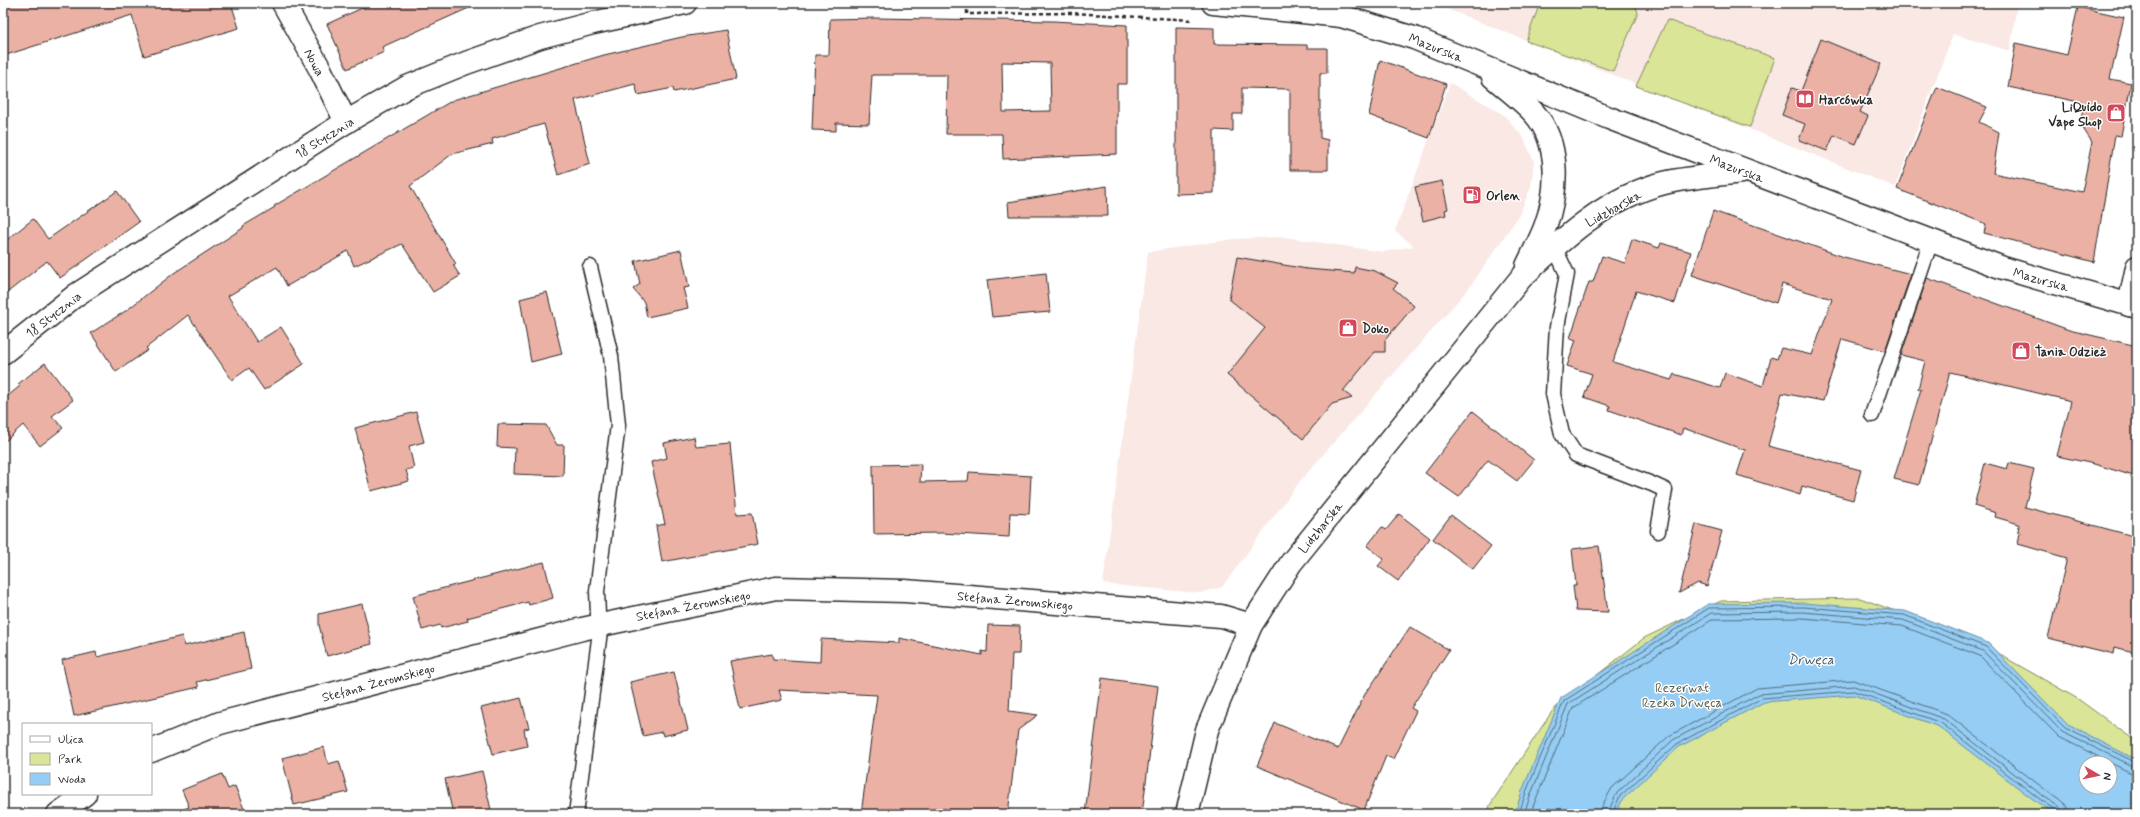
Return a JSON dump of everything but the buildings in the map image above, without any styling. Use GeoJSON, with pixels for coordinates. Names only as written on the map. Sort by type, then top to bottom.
{"type":"FeatureCollection","features":[{"type":"Feature","properties":{"kind":"main road","name":"Nowa"},"geometry":{"type":"LineString","coordinates":[[283,3],[320,69],[346,122]]}},
{"type":"Feature","properties":{"kind":"main road","name":"18 Stycznia"},"geometry":{"type":"LineString","coordinates":[[3,353],[76,295],[346,122],[407,87],[466,63],[540,37],[593,23],[685,3]]}},
{"type":"Feature","properties":{"kind":"main road","name":"Mazurska"},"geometry":{"type":"LineString","coordinates":[[1213,3],[1341,16],[1414,38],[1747,172],[2003,268],[2133,306]]}},
{"type":"Feature","properties":{"kind":"main road","name":"Mazurska"},"geometry":{"type":"LineString","coordinates":[[1319,3],[1341,16]]}},
{"type":"Feature","properties":{"kind":"main road","name":"Lidzbarska"},"geometry":{"type":"LineString","coordinates":[[1473,62],[1511,92],[1535,114],[1549,137],[1554,162],[1554,193],[1545,226],[1521,278]]}},
{"type":"Feature","properties":{"kind":"main road","name":"Lidzbarska"},"geometry":{"type":"LineString","coordinates":[[1187,814],[1207,730],[1251,625],[1291,563],[1521,278],[1564,237],[1628,196],[1663,184],[1702,176],[1747,172]]}},
{"type":"Feature","properties":{"kind":"main road"},"geometry":{"type":"LineString","coordinates":[[2133,306],[2137,267]]}},
{"type":"Feature","properties":{"kind":"main road","name":"Stefana Żeromskiego"},"geometry":{"type":"LineString","coordinates":[[152,751],[220,723],[601,624],[776,588],[921,592],[1221,616],[1251,625]]}},
{"type":"Feature","properties":{"kind":"main road"},"geometry":{"type":"LineString","coordinates":[[58,814],[84,795]]}},
{"type":"Feature","properties":{"kind":"lane"},"geometry":{"type":"LineString","coordinates":[[1872,415],[1931,241]]}},
{"type":"Feature","properties":{"kind":"lane"},"geometry":{"type":"LineString","coordinates":[[1554,246],[1567,274],[1557,327],[1553,394],[1562,434],[1576,455],[1665,490],[1658,532]]}},
{"type":"Feature","properties":{"kind":"lane"},"geometry":{"type":"LineString","coordinates":[[576,814],[601,624],[598,615],[597,591],[618,425],[611,356],[590,267]]}},
{"type":"Feature","properties":{"kind":"path"},"geometry":{"type":"LineString","coordinates":[[967,3],[967,14],[1072,13],[1201,20]]}},
{"type":"Feature","properties":{"kind":"shaded area"},"geometry":{"type":"Polygon","coordinates":[[[1432,3],[2017,3],[2010,51],[1953,34],[1895,187],[1432,3]]]}},
{"type":"Feature","properties":{"kind":"shaded area"},"geometry":{"type":"Polygon","coordinates":[[[1450,83],[1504,115],[1523,137],[1534,161],[1531,187],[1518,217],[1469,288],[1300,481],[1222,587],[1200,593],[1103,584],[1148,252],[1234,239],[1284,237],[1383,252],[1414,246],[1395,231],[1450,83]]]}},
{"type":"Feature","properties":{"kind":"green space"},"geometry":{"type":"Polygon","coordinates":[[[1540,3],[1626,3],[1636,7],[1638,13],[1613,71],[1526,41],[1540,3]]]}},
{"type":"Feature","properties":{"kind":"green space"},"geometry":{"type":"Polygon","coordinates":[[[1667,20],[1775,58],[1750,127],[1636,86],[1667,20]]]}},
{"type":"Feature","properties":{"kind":"green space","name":"Rezerwat Rzeka Drwęca"},"geometry":{"type":"Polygon","coordinates":[[[1860,598],[1976,641],[2078,699],[2137,742],[2137,814],[1488,814],[1490,805],[1553,710],[1644,638],[1721,601],[1860,598]]]}},
{"type":"Feature","properties":{"kind":"water","name":"Rezerwat Rzeka Drwęca"},"geometry":{"type":"Polygon","coordinates":[[[1803,603],[1905,611],[1988,643],[2068,725],[2137,760],[2137,814],[2056,814],[2038,803],[1939,727],[1854,695],[1764,702],[1679,747],[1623,799],[1615,814],[1515,814],[1522,791],[1561,698],[1708,604],[1803,603]]]}},
{"type":"Feature","properties":{"kind":"place","name":"Harcówka"},"geometry":{"type":"Point","coordinates":[1805,99]}},
{"type":"Feature","properties":{"kind":"place","name":"LiQuido Vape Shop"},"geometry":{"type":"Point","coordinates":[2116,113]}},
{"type":"Feature","properties":{"kind":"place","name":"Orlen"},"geometry":{"type":"Point","coordinates":[1472,195]}},
{"type":"Feature","properties":{"kind":"place","name":"Doko"},"geometry":{"type":"Point","coordinates":[1348,328]}},
{"type":"Feature","properties":{"kind":"place","name":"Tania Odzież"},"geometry":{"type":"Point","coordinates":[2021,351]}},
{"type":"Feature","properties":{"kind":"water label","name":"Drwęca"},"geometry":{"type":"Point","coordinates":[1811,659]}}]}
